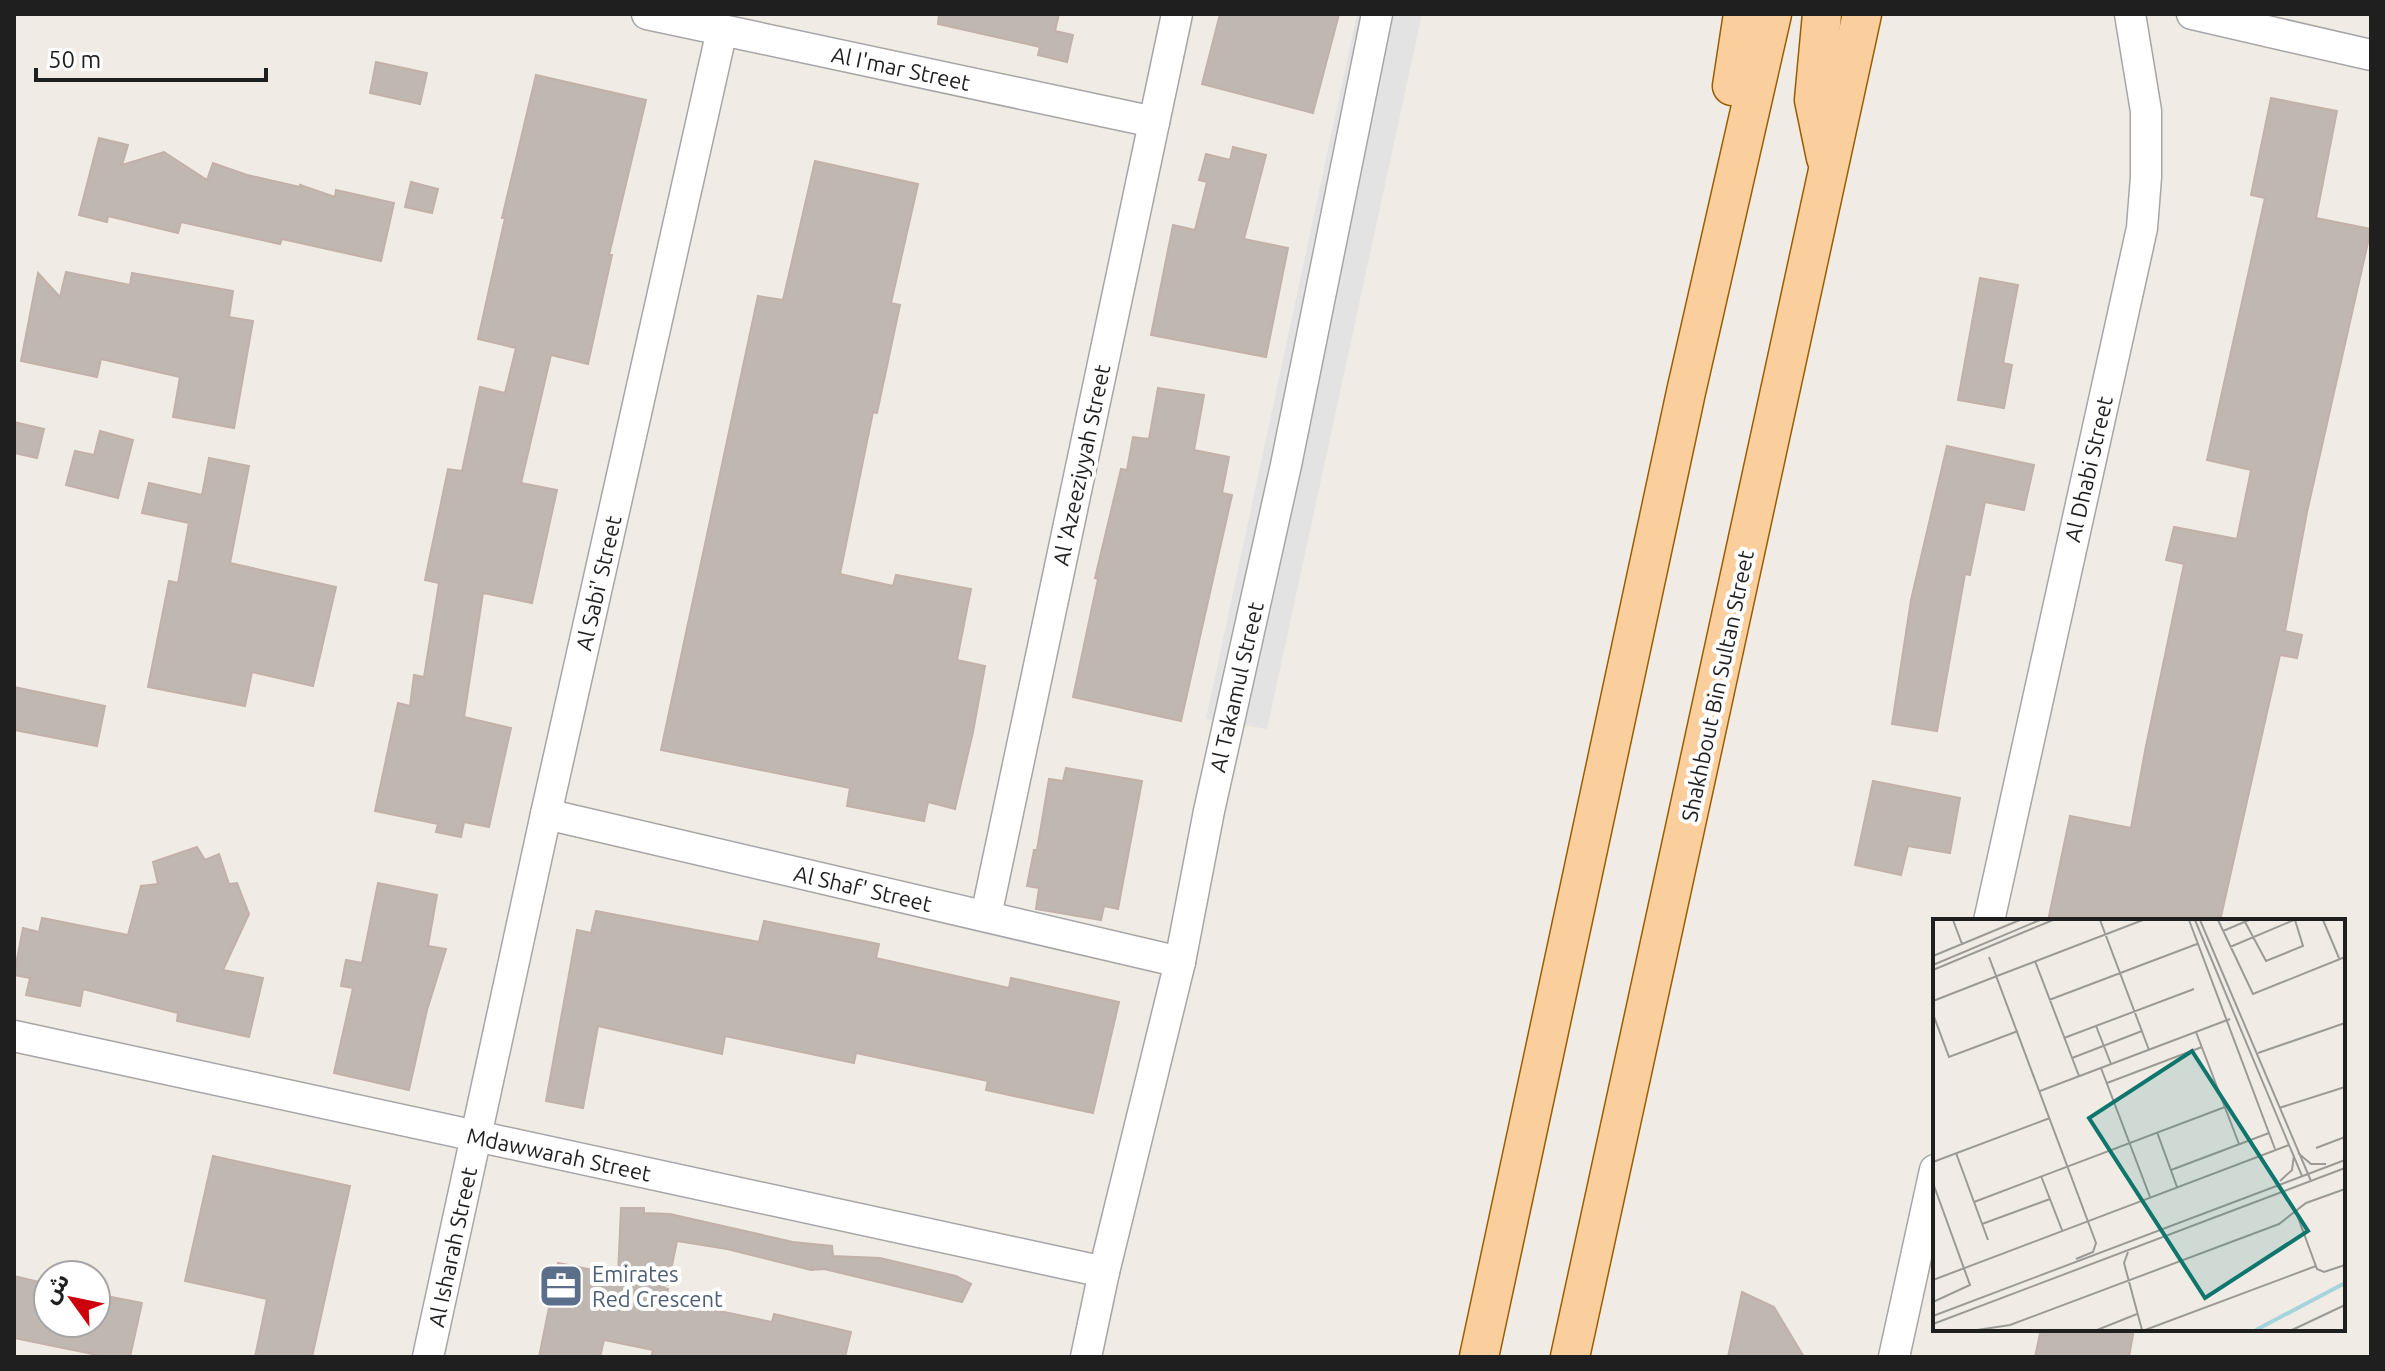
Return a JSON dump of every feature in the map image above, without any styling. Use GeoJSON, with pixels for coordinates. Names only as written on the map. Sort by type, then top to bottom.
{"type":"FeatureCollection","features":[{"type":"Feature","properties":{"kind":"main road"},"geometry":{"type":"LineString","coordinates":[[1686,392],[1743,14]]}},
{"type":"Feature","properties":{"kind":"main road"},"geometry":{"type":"LineString","coordinates":[[1479,1357],[1686,392],[1772,14]]}},
{"type":"Feature","properties":{"kind":"main road"},"geometry":{"type":"LineString","coordinates":[[1822,14],[1814,100],[1829,172]]}},
{"type":"Feature","properties":{"kind":"main road","name":"Shakhbout Bin Sultan Street"},"geometry":{"type":"LineString","coordinates":[[1570,1357],[1862,14]]}},
{"type":"Feature","properties":{"kind":"street","name":"Al I'mar Street"},"geometry":{"type":"LineString","coordinates":[[647,14],[1154,122]]}},
{"type":"Feature","properties":{"kind":"street","name":"Al 'Azeeziyyah Street"},"geometry":{"type":"LineString","coordinates":[[986,916],[1177,14]]}},
{"type":"Feature","properties":{"kind":"street","name":"Al Takamul Street"},"geometry":{"type":"LineString","coordinates":[[1086,1357],[1180,962],[1212,797],[1286,465],[1377,14]]}},
{"type":"Feature","properties":{"kind":"street","name":"Al Dhabi Street"},"geometry":{"type":"LineString","coordinates":[[1989,919],[2142,228],[2146,111],[2130,14]]}},
{"type":"Feature","properties":{"kind":"street"},"geometry":{"type":"LineString","coordinates":[[2192,14],[2371,55]]}},
{"type":"Feature","properties":{"kind":"street","name":"Al Sabi' Street"},"geometry":{"type":"LineString","coordinates":[[476,1136],[722,30]]}},
{"type":"Feature","properties":{"kind":"street","name":"Al Shaf' Street"},"geometry":{"type":"LineString","coordinates":[[546,814],[1180,962]]}},
{"type":"Feature","properties":{"kind":"street","name":"Mdawwarah Street"},"geometry":{"type":"LineString","coordinates":[[14,1036],[1104,1272]]}},
{"type":"Feature","properties":{"kind":"street","name":"Al Isharah Street"},"geometry":{"type":"LineString","coordinates":[[428,1357],[476,1136]]}},
{"type":"Feature","properties":{"kind":"street"},"geometry":{"type":"LineString","coordinates":[[1894,1357],[1933,1179]]}},
{"type":"Feature","properties":{"kind":"shaded area"},"geometry":{"type":"Polygon","coordinates":[[[1357,14],[1422,14],[1267,729],[1206,719],[1357,14]]]}},
{"type":"Feature","properties":{"kind":"building"},"geometry":{"type":"Polygon","coordinates":[[[939,14],[1059,14],[1055,31],[1073,35],[1067,62],[1038,55],[1040,47],[938,24],[939,14]]]}},
{"type":"Feature","properties":{"kind":"building"},"geometry":{"type":"Polygon","coordinates":[[[1220,14],[1339,14],[1313,113],[1202,84],[1220,14]]]}},
{"type":"Feature","properties":{"kind":"building"},"geometry":{"type":"Polygon","coordinates":[[[376,62],[427,73],[420,104],[370,93],[376,62]]]}},
{"type":"Feature","properties":{"kind":"building"},"geometry":{"type":"Polygon","coordinates":[[[536,75],[646,100],[609,255],[612,255],[588,364],[551,355],[521,483],[557,490],[532,603],[483,593],[464,717],[511,728],[489,827],[464,822],[461,837],[436,832],[438,824],[375,811],[398,703],[410,706],[414,675],[424,677],[439,583],[425,580],[448,469],[462,471],[480,387],[505,393],[516,348],[478,339],[505,218],[502,218],[536,75]]]}},
{"type":"Feature","properties":{"kind":"building"},"geometry":{"type":"Polygon","coordinates":[[[2271,98],[2337,111],[2316,218],[2371,229],[2307,512],[2285,631],[2302,635],[2297,658],[2280,655],[2220,919],[2048,919],[2070,816],[2131,828],[2184,564],[2166,560],[2174,527],[2237,539],[2251,470],[2207,460],[2265,198],[2251,195],[2271,98]]]}},
{"type":"Feature","properties":{"kind":"building"},"geometry":{"type":"Polygon","coordinates":[[[99,138],[128,145],[122,165],[164,152],[207,180],[213,163],[247,175],[300,185],[335,197],[336,190],[394,203],[381,261],[282,239],[280,244],[181,222],[178,233],[108,216],[107,222],[79,215],[99,138]]]}},
{"type":"Feature","properties":{"kind":"building"},"geometry":{"type":"Polygon","coordinates":[[[1233,147],[1266,155],[1244,239],[1288,248],[1266,357],[1151,335],[1173,225],[1195,230],[1207,182],[1199,180],[1206,154],[1230,160],[1233,147]]]}},
{"type":"Feature","properties":{"kind":"building"},"geometry":{"type":"Polygon","coordinates":[[[815,161],[918,184],[891,303],[900,305],[877,413],[873,412],[840,574],[893,586],[896,575],[971,589],[957,660],[985,666],[973,732],[955,809],[928,802],[924,821],[847,806],[850,788],[661,750],[758,296],[783,300],[815,161]]]}},
{"type":"Feature","properties":{"kind":"building"},"geometry":{"type":"Polygon","coordinates":[[[411,182],[438,189],[432,213],[405,207],[411,182]]]}},
{"type":"Feature","properties":{"kind":"building"},"geometry":{"type":"Polygon","coordinates":[[[66,272],[130,285],[132,273],[233,291],[229,317],[253,321],[234,428],[173,417],[180,377],[101,359],[97,377],[21,361],[38,273],[60,297],[66,272]]]}},
{"type":"Feature","properties":{"kind":"building"},"geometry":{"type":"Polygon","coordinates":[[[1980,278],[2018,285],[2003,363],[2012,365],[2004,408],[1958,400],[1980,278]]]}},
{"type":"Feature","properties":{"kind":"building"},"geometry":{"type":"Polygon","coordinates":[[[1158,388],[1204,395],[1194,450],[1229,457],[1222,493],[1232,495],[1181,721],[1073,697],[1098,579],[1095,578],[1121,469],[1127,470],[1133,437],[1149,439],[1158,388]]]}},
{"type":"Feature","properties":{"kind":"building"},"geometry":{"type":"Polygon","coordinates":[[[14,422],[44,429],[37,458],[14,453],[14,422]]]}},
{"type":"Feature","properties":{"kind":"building"},"geometry":{"type":"Polygon","coordinates":[[[100,431],[133,440],[118,498],[66,485],[75,451],[94,455],[100,431]]]}},
{"type":"Feature","properties":{"kind":"building"},"geometry":{"type":"Polygon","coordinates":[[[1947,446],[2034,465],[2024,510],[1985,502],[1970,575],[1965,574],[1937,731],[1892,724],[1911,600],[1947,446]]]}},
{"type":"Feature","properties":{"kind":"building"},"geometry":{"type":"Polygon","coordinates":[[[209,458],[249,466],[230,563],[336,587],[313,686],[252,672],[245,706],[148,687],[169,581],[178,583],[189,523],[142,513],[149,483],[202,495],[209,458]]]}},
{"type":"Feature","properties":{"kind":"building"},"geometry":{"type":"Polygon","coordinates":[[[14,687],[105,706],[97,746],[14,730],[14,687]]]}},
{"type":"Feature","properties":{"kind":"building"},"geometry":{"type":"Polygon","coordinates":[[[1066,768],[1142,781],[1118,909],[1104,906],[1101,920],[1036,909],[1039,888],[1027,886],[1034,850],[1037,850],[1049,779],[1063,781],[1066,768]]]}},
{"type":"Feature","properties":{"kind":"building"},"geometry":{"type":"Polygon","coordinates":[[[1873,781],[1960,798],[1950,853],[1908,846],[1901,875],[1855,865],[1873,781]]]}},
{"type":"Feature","properties":{"kind":"building"},"geometry":{"type":"Polygon","coordinates":[[[197,847],[205,860],[219,854],[229,884],[237,883],[249,914],[223,970],[263,978],[249,1037],[177,1021],[178,1013],[83,989],[80,1006],[26,995],[30,978],[14,975],[23,928],[39,932],[42,918],[128,935],[141,886],[158,884],[153,862],[197,847]]]}},
{"type":"Feature","properties":{"kind":"building"},"geometry":{"type":"Polygon","coordinates":[[[378,883],[437,895],[428,946],[446,949],[427,1010],[409,1090],[334,1073],[353,988],[341,986],[346,960],[362,963],[378,883]]]}},
{"type":"Feature","properties":{"kind":"building"},"geometry":{"type":"Polygon","coordinates":[[[596,911],[759,942],[764,921],[879,944],[876,958],[1009,988],[1011,978],[1119,1002],[1093,1113],[986,1090],[988,1081],[856,1053],[854,1063],[725,1036],[722,1054],[598,1026],[583,1108],[546,1101],[577,930],[591,933],[596,911]]]}},
{"type":"Feature","properties":{"kind":"building"},"geometry":{"type":"Polygon","coordinates":[[[213,1156],[350,1186],[312,1357],[255,1357],[267,1299],[185,1281],[213,1156]]]}},
{"type":"Feature","properties":{"kind":"building"},"geometry":{"type":"Polygon","coordinates":[[[621,1208],[644,1208],[644,1213],[670,1214],[793,1242],[832,1246],[833,1256],[880,1258],[956,1276],[971,1284],[962,1302],[824,1269],[811,1270],[727,1249],[677,1241],[668,1285],[658,1286],[668,1289],[666,1300],[772,1322],[774,1314],[851,1332],[845,1357],[651,1357],[653,1350],[604,1340],[600,1357],[539,1357],[558,1263],[618,1275],[621,1208]]]}},
{"type":"Feature","properties":{"kind":"building"},"geometry":{"type":"Polygon","coordinates":[[[14,1276],[32,1280],[32,1339],[112,1339],[112,1297],[142,1303],[130,1357],[107,1357],[14,1338],[14,1276]]]}},
{"type":"Feature","properties":{"kind":"building"},"geometry":{"type":"Polygon","coordinates":[[[1742,1292],[1774,1307],[1804,1357],[1728,1357],[1742,1292]]]}},
{"type":"Feature","properties":{"kind":"building"},"geometry":{"type":"Polygon","coordinates":[[[2041,1331],[2134,1331],[2129,1357],[2035,1357],[2041,1331]]]}},
{"type":"Feature","properties":{"kind":"place","name":"Emirates Red Crescent"},"geometry":{"type":"Point","coordinates":[561,1286]}}]}
